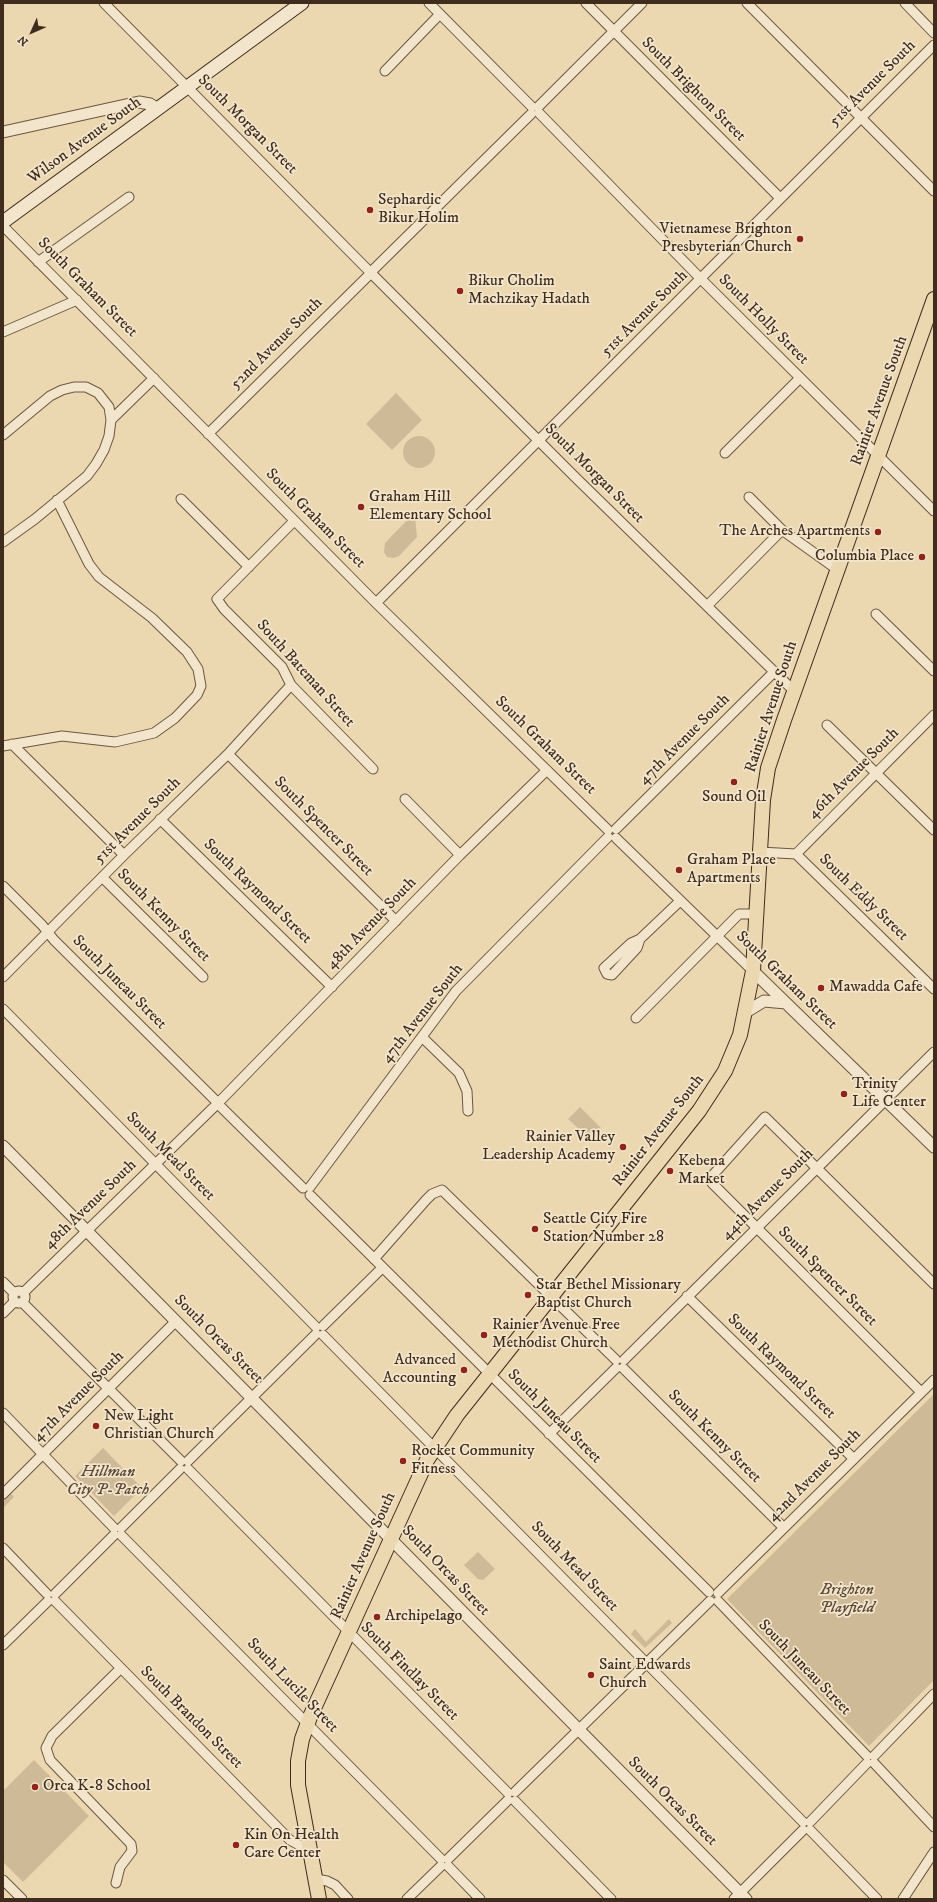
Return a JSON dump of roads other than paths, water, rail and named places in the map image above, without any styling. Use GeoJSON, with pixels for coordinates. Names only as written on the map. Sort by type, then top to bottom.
{"type":"FeatureCollection","features":[{"type":"Feature","properties":{"kind":"main road","name":"Wilson Avenue South"},"geometry":{"type":"LineString","coordinates":[[3,222],[188,88],[302,3]]}},
{"type":"Feature","properties":{"kind":"main road","name":"Rainier Avenue South"},"geometry":{"type":"LineString","coordinates":[[319,1899],[300,1796],[298,1773],[300,1750],[307,1724],[390,1538],[435,1447],[489,1374],[552,1297],[710,1096],[733,1052],[740,1035],[746,1012],[752,971],[757,914],[764,787],[768,768],[934,299]]}},
{"type":"Feature","properties":{"kind":"street","name":"South Morgan Street"},"geometry":{"type":"LineString","coordinates":[[104,3],[371,273],[794,691]]}},
{"type":"Feature","properties":{"kind":"street","name":"South Holly Street"},"geometry":{"type":"LineString","coordinates":[[428,3],[701,279],[934,511]]}},
{"type":"Feature","properties":{"kind":"street","name":"South Brighton Street"},"geometry":{"type":"LineString","coordinates":[[586,3],[780,198]]}},
{"type":"Feature","properties":{"kind":"street","name":"52nd Avenue South"},"geometry":{"type":"LineString","coordinates":[[208,434],[642,3]]}},
{"type":"Feature","properties":{"kind":"street"},"geometry":{"type":"LineString","coordinates":[[747,3],[934,191]]}},
{"type":"Feature","properties":{"kind":"street"},"geometry":{"type":"LineString","coordinates":[[905,3],[934,33]]}},
{"type":"Feature","properties":{"kind":"street"},"geometry":{"type":"LineString","coordinates":[[385,71],[440,14]]}},
{"type":"Feature","properties":{"kind":"street","name":"51st Avenue South"},"geometry":{"type":"LineString","coordinates":[[376,603],[934,45]]}},
{"type":"Feature","properties":{"kind":"street"},"geometry":{"type":"LineString","coordinates":[[3,132],[139,102],[150,104],[158,109]]}},
{"type":"Feature","properties":{"kind":"street"},"geometry":{"type":"LineString","coordinates":[[38,262],[129,197]]}},
{"type":"Feature","properties":{"kind":"street","name":"South Graham Street"},"geometry":{"type":"LineString","coordinates":[[3,226],[376,603],[934,1147]]}},
{"type":"Feature","properties":{"kind":"street"},"geometry":{"type":"LineString","coordinates":[[3,332],[77,300]]}},
{"type":"Feature","properties":{"kind":"street"},"geometry":{"type":"LineString","coordinates":[[111,420],[154,378]]}},
{"type":"Feature","properties":{"kind":"street"},"geometry":{"type":"LineString","coordinates":[[724,453],[800,378]]}},
{"type":"Feature","properties":{"kind":"street"},"geometry":{"type":"LineString","coordinates":[[3,435],[50,396],[62,390],[74,387],[86,387],[98,393],[109,407],[111,420],[109,436],[96,464],[87,476],[3,542]]}},
{"type":"Feature","properties":{"kind":"street"},"geometry":{"type":"LineString","coordinates":[[749,497],[782,530],[838,570]]}},
{"type":"Feature","properties":{"kind":"street"},"geometry":{"type":"LineString","coordinates":[[181,499],[249,567],[294,521]]}},
{"type":"Feature","properties":{"kind":"street"},"geometry":{"type":"LineString","coordinates":[[3,746],[62,736],[115,742],[154,733],[175,718],[198,695],[201,686],[198,669],[187,652],[152,618],[99,577],[89,564],[57,500]]}},
{"type":"Feature","properties":{"kind":"street"},"geometry":{"type":"LineString","coordinates":[[708,606],[782,530]]}},
{"type":"Feature","properties":{"kind":"street","name":"South Bateman Street"},"geometry":{"type":"LineString","coordinates":[[249,567],[217,599],[224,609],[282,667],[291,685],[373,769]]}},
{"type":"Feature","properties":{"kind":"street"},"geometry":{"type":"LineString","coordinates":[[876,614],[934,671]]}},
{"type":"Feature","properties":{"kind":"street","name":"47th Avenue South"},"geometry":{"type":"LineString","coordinates":[[308,1190],[458,989],[774,672]]}},
{"type":"Feature","properties":{"kind":"street","name":"51st Avenue South"},"geometry":{"type":"LineString","coordinates":[[3,977],[160,819],[228,754],[291,685]]}},
{"type":"Feature","properties":{"kind":"street","name":"46th Avenue South"},"geometry":{"type":"LineString","coordinates":[[796,854],[934,714]]}},
{"type":"Feature","properties":{"kind":"street"},"geometry":{"type":"LineString","coordinates":[[827,725],[934,830]]}},
{"type":"Feature","properties":{"kind":"street"},"geometry":{"type":"LineString","coordinates":[[12,744],[124,855]]}},
{"type":"Feature","properties":{"kind":"street","name":"South Spencer Street"},"geometry":{"type":"LineString","coordinates":[[228,754],[396,921]]}},
{"type":"Feature","properties":{"kind":"street","name":"48th Avenue South"},"geometry":{"type":"LineString","coordinates":[[3,1313],[86,1230],[218,1103],[460,855],[547,770]]}},
{"type":"Feature","properties":{"kind":"street"},"geometry":{"type":"LineString","coordinates":[[404,799],[460,855]]}},
{"type":"Feature","properties":{"kind":"street","name":"South Raymond Street"},"geometry":{"type":"LineString","coordinates":[[160,819],[332,987]]}},
{"type":"Feature","properties":{"kind":"street","name":"South Eddy Street"},"geometry":{"type":"LineString","coordinates":[[760,852],[796,854],[934,990]]}},
{"type":"Feature","properties":{"kind":"street","name":"South Kenny Street"},"geometry":{"type":"LineString","coordinates":[[102,877],[202,977]]}},
{"type":"Feature","properties":{"kind":"street","name":"South Juneau Street"},"geometry":{"type":"LineString","coordinates":[[3,886],[218,1103],[308,1190],[382,1268],[714,1597],[934,1827]]}},
{"type":"Feature","properties":{"kind":"street"},"geometry":{"type":"LineString","coordinates":[[640,939],[680,901]]}},
{"type":"Feature","properties":{"kind":"street"},"geometry":{"type":"LineString","coordinates":[[636,1018],[739,914],[757,914]]}},
{"type":"Feature","properties":{"kind":"street"},"geometry":{"type":"LineString","coordinates":[[746,1012],[754,1005],[764,1001],[786,1003]]}},
{"type":"Feature","properties":{"kind":"street","name":"South Mead Street"},"geometry":{"type":"LineString","coordinates":[[3,1009],[435,1447],[877,1899]]}},
{"type":"Feature","properties":{"kind":"street"},"geometry":{"type":"LineString","coordinates":[[422,1037],[459,1073],[467,1091],[468,1111]]}},
{"type":"Feature","properties":{"kind":"street","name":"44th Avenue South"},"geometry":{"type":"LineString","coordinates":[[549,1434],[934,1052]]}},
{"type":"Feature","properties":{"kind":"street","name":"South Spencer Street"},"geometry":{"type":"LineString","coordinates":[[817,1168],[765,1117],[712,1176],[712,1183],[921,1392]]}},
{"type":"Feature","properties":{"kind":"street","name":"South Orcas Street"},"geometry":{"type":"LineString","coordinates":[[3,1146],[578,1729],[740,1897]]}},
{"type":"Feature","properties":{"kind":"street"},"geometry":{"type":"LineString","coordinates":[[817,1168],[934,1284]]}},
{"type":"Feature","properties":{"kind":"street","name":"South Kenny Street"},"geometry":{"type":"LineString","coordinates":[[374,1259],[432,1194],[442,1190],[462,1208],[466,1208],[471,1214],[472,1218],[784,1528]]}},
{"type":"Feature","properties":{"kind":"street"},"geometry":{"type":"LineString","coordinates":[[3,1645],[382,1268]]}},
{"type":"Feature","properties":{"kind":"street","name":"South Findlay Street"},"geometry":{"type":"LineString","coordinates":[[3,1282],[611,1899]]}},
{"type":"Feature","properties":{"kind":"street","name":"South Raymond Street"},"geometry":{"type":"LineString","coordinates":[[687,1296],[854,1459]]}},
{"type":"Feature","properties":{"kind":"street","name":"47th Avenue South"},"geometry":{"type":"LineString","coordinates":[[3,1494],[176,1321]]}},
{"type":"Feature","properties":{"kind":"street","name":"42nd Avenue South"},"geometry":{"type":"LineString","coordinates":[[408,1899],[512,1797],[578,1729],[934,1380]]}},
{"type":"Feature","properties":{"kind":"street","name":"South Lucile Street"},"geometry":{"type":"LineString","coordinates":[[3,1414],[480,1899]]}},
{"type":"Feature","properties":{"kind":"street","name":"South Brandon Street"},"geometry":{"type":"LineString","coordinates":[[3,1548],[290,1840],[310,1851]]}},
{"type":"Feature","properties":{"kind":"street"},"geometry":{"type":"LineString","coordinates":[[116,1883],[120,1867],[132,1851],[128,1840],[50,1760],[46,1748],[52,1736],[121,1668]]}},
{"type":"Feature","properties":{"kind":"street"},"geometry":{"type":"LineString","coordinates":[[740,1897],[806,1826],[934,1694]]}},
{"type":"Feature","properties":{"kind":"street"},"geometry":{"type":"LineString","coordinates":[[903,1899],[934,1852]]}},
{"type":"Feature","properties":{"kind":"street"},"geometry":{"type":"LineString","coordinates":[[316,1879],[327,1881],[335,1885],[348,1899]]}},
{"type":"Feature","properties":{"kind":"street"},"geometry":{"type":"LineString","coordinates":[[3,1880],[18,1898]]}},
{"type":"Feature","properties":{"kind":"place","name":"Sephardic Bikur Holim"},"geometry":{"type":"Point","coordinates":[370,210]}},
{"type":"Feature","properties":{"kind":"place","name":"Vietnamese Brighton Presbyterian Church"},"geometry":{"type":"Point","coordinates":[800,239]}},
{"type":"Feature","properties":{"kind":"place","name":"Bikur Cholim Machzikay Hadath"},"geometry":{"type":"Point","coordinates":[460,291]}},
{"type":"Feature","properties":{"kind":"place","name":"Graham Hill Elementary School"},"geometry":{"type":"Point","coordinates":[361,507]}},
{"type":"Feature","properties":{"kind":"place","name":"The Arches Apartments"},"geometry":{"type":"Point","coordinates":[878,532]}},
{"type":"Feature","properties":{"kind":"place","name":"Columbia Place"},"geometry":{"type":"Point","coordinates":[922,557]}},
{"type":"Feature","properties":{"kind":"place","name":"Sound Oil"},"geometry":{"type":"Point","coordinates":[734,782]}},
{"type":"Feature","properties":{"kind":"place","name":"Graham Place Apartments"},"geometry":{"type":"Point","coordinates":[679,870]}},
{"type":"Feature","properties":{"kind":"place","name":"Mawadda Cafe"},"geometry":{"type":"Point","coordinates":[821,988]}},
{"type":"Feature","properties":{"kind":"place","name":"Trinity Life Center"},"geometry":{"type":"Point","coordinates":[844,1094]}},
{"type":"Feature","properties":{"kind":"place","name":"Rainier Valley Leadership Academy"},"geometry":{"type":"Point","coordinates":[623,1147]}},
{"type":"Feature","properties":{"kind":"place","name":"Kebena Market"},"geometry":{"type":"Point","coordinates":[670,1171]}},
{"type":"Feature","properties":{"kind":"place","name":"Seattle City Fire Station Number 28"},"geometry":{"type":"Point","coordinates":[535,1229]}},
{"type":"Feature","properties":{"kind":"place","name":"Star Bethel Missionary Baptist Church"},"geometry":{"type":"Point","coordinates":[528,1295]}},
{"type":"Feature","properties":{"kind":"place","name":"Rainier Avenue Free Methodist Church"},"geometry":{"type":"Point","coordinates":[484,1335]}},
{"type":"Feature","properties":{"kind":"place","name":"Advanced Accounting"},"geometry":{"type":"Point","coordinates":[464,1370]}},
{"type":"Feature","properties":{"kind":"place","name":"New Light Christian Church"},"geometry":{"type":"Point","coordinates":[96,1426]}},
{"type":"Feature","properties":{"kind":"place","name":"Rocket Community Fitness"},"geometry":{"type":"Point","coordinates":[403,1461]}},
{"type":"Feature","properties":{"kind":"place","name":"Archipelago"},"geometry":{"type":"Point","coordinates":[377,1617]}},
{"type":"Feature","properties":{"kind":"place","name":"Saint Edwards Church"},"geometry":{"type":"Point","coordinates":[591,1675]}},
{"type":"Feature","properties":{"kind":"place","name":"Orca K-8 School"},"geometry":{"type":"Point","coordinates":[35,1787]}},
{"type":"Feature","properties":{"kind":"place","name":"Kin On Health Care Center"},"geometry":{"type":"Point","coordinates":[236,1845]}},
{"type":"Feature","properties":{"kind":"park label","name":"Hillman City P-Patch"},"geometry":{"type":"Point","coordinates":[108,1482]}},
{"type":"Feature","properties":{"kind":"park label","name":"Brighton Playfield"},"geometry":{"type":"Point","coordinates":[847,1600]}}]}
